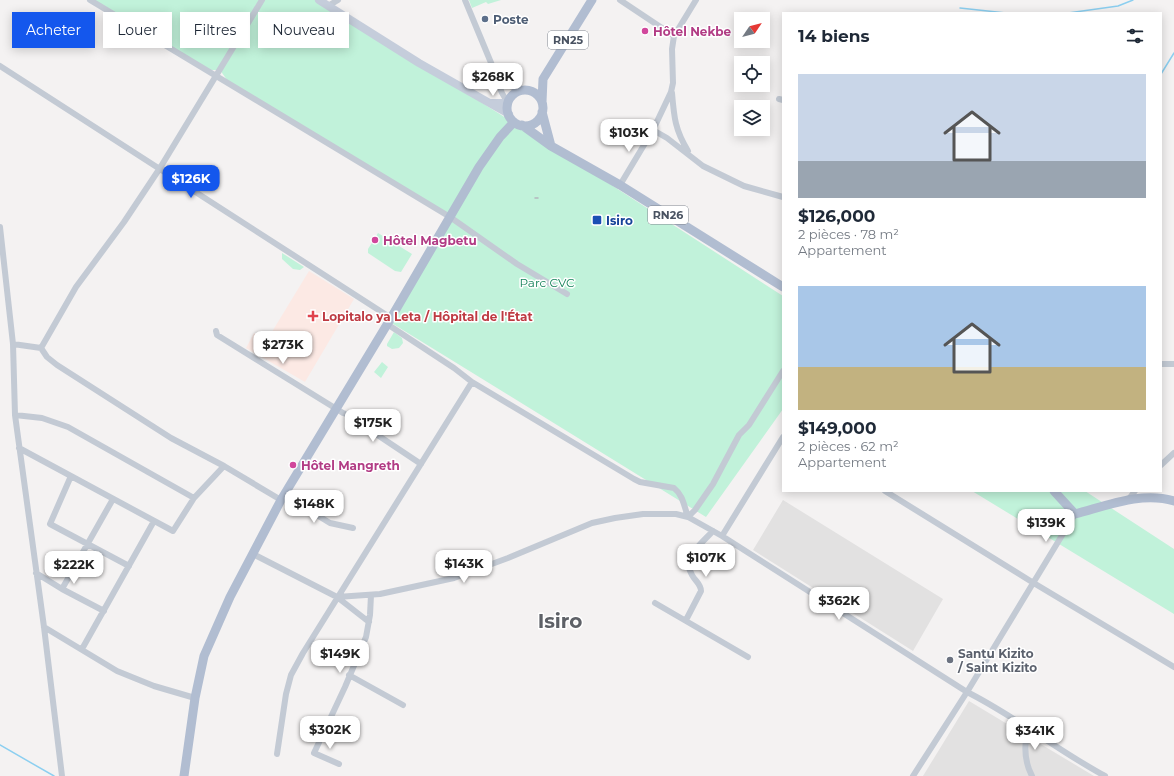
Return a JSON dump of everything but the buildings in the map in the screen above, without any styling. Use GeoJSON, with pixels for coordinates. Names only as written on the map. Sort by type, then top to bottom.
{"type":"FeatureCollection","features":[{"type":"Feature","properties":{"kind":"main road"},"geometry":{"type":"LineString","coordinates":[[319,0],[419,63],[489,103],[515,120],[526,125],[535,122],[538,120],[542,107]]}},
{"type":"Feature","properties":{"kind":"main road","name":"RN25"},"geometry":{"type":"LineString","coordinates":[[542,107],[544,79],[592,0]]}},
{"type":"Feature","properties":{"kind":"main road","name":"RN25"},"geometry":{"type":"LineString","coordinates":[[508,102],[513,95],[544,79]]}},
{"type":"Feature","properties":{"kind":"main road"},"geometry":{"type":"LineString","coordinates":[[523,90],[534,92],[540,98],[551,146]]}},
{"type":"Feature","properties":{"kind":"main road"},"geometry":{"type":"LineString","coordinates":[[489,103],[508,102],[507,108],[515,120]]}},
{"type":"Feature","properties":{"kind":"main road"},"geometry":{"type":"LineString","coordinates":[[184,776],[195,698],[204,656],[230,597],[282,498],[389,321],[479,167],[500,137],[515,120]]}},
{"type":"Feature","properties":{"kind":"main road","name":"RN26"},"geometry":{"type":"LineString","coordinates":[[515,120],[551,146],[620,185],[782,287]]}},
{"type":"Feature","properties":{"kind":"main road"},"geometry":{"type":"LineString","coordinates":[[1055,492],[1075,514],[1128,500],[1162,498],[1174,501]]}},
{"type":"Feature","properties":{"kind":"street"},"geometry":{"type":"LineString","coordinates":[[90,0],[450,217],[517,264],[567,294]]}},
{"type":"Feature","properties":{"kind":"street"},"geometry":{"type":"LineString","coordinates":[[41,348],[76,287],[124,222],[160,168],[262,0]]}},
{"type":"Feature","properties":{"kind":"street"},"geometry":{"type":"LineString","coordinates":[[328,6],[338,0]]}},
{"type":"Feature","properties":{"kind":"street"},"geometry":{"type":"LineString","coordinates":[[465,0],[499,82],[501,93],[508,102]]}},
{"type":"Feature","properties":{"kind":"street"},"geometry":{"type":"LineString","coordinates":[[620,0],[674,36]]}},
{"type":"Feature","properties":{"kind":"street"},"geometry":{"type":"LineString","coordinates":[[689,154],[679,135],[674,115],[672,92],[672,49],[674,36],[696,0]]}},
{"type":"Feature","properties":{"kind":"street"},"geometry":{"type":"LineString","coordinates":[[0,66],[160,168],[389,321],[472,382],[634,479],[640,482],[674,488],[678,491],[682,498],[688,516]]}},
{"type":"Feature","properties":{"kind":"street"},"geometry":{"type":"LineString","coordinates":[[499,82],[523,90]]}},
{"type":"Feature","properties":{"kind":"street"},"geometry":{"type":"LineString","coordinates":[[620,185],[653,130],[672,92]]}},
{"type":"Feature","properties":{"kind":"street"},"geometry":{"type":"LineString","coordinates":[[653,130],[667,138],[703,166],[744,186],[782,197]]}},
{"type":"Feature","properties":{"kind":"street"},"geometry":{"type":"LineString","coordinates":[[0,227],[2,264],[13,344],[15,414],[44,627],[62,776]]}},
{"type":"Feature","properties":{"kind":"street"},"geometry":{"type":"LineString","coordinates":[[216,331],[217,335],[343,413],[355,417],[370,430],[421,464]]}},
{"type":"Feature","properties":{"kind":"street"},"geometry":{"type":"LineString","coordinates":[[13,344],[41,348],[47,357],[57,365],[171,438],[330,523],[353,528]]}},
{"type":"Feature","properties":{"kind":"street"},"geometry":{"type":"LineString","coordinates":[[1162,364],[1174,364]]}},
{"type":"Feature","properties":{"kind":"street"},"geometry":{"type":"LineString","coordinates":[[688,516],[695,510],[713,484],[739,435],[748,425],[782,373]]}},
{"type":"Feature","properties":{"kind":"street"},"geometry":{"type":"LineString","coordinates":[[277,754],[286,694],[292,675],[303,653],[472,382]]}},
{"type":"Feature","properties":{"kind":"street"},"geometry":{"type":"LineString","coordinates":[[15,414],[42,418],[68,427],[194,498]]}},
{"type":"Feature","properties":{"kind":"street"},"geometry":{"type":"LineString","coordinates":[[722,536],[782,439]]}},
{"type":"Feature","properties":{"kind":"street"},"geometry":{"type":"LineString","coordinates":[[19,448],[173,531],[194,498],[224,466]]}},
{"type":"Feature","properties":{"kind":"street"},"geometry":{"type":"LineString","coordinates":[[1162,464],[1174,453]]}},
{"type":"Feature","properties":{"kind":"street"},"geometry":{"type":"LineString","coordinates":[[71,476],[50,524],[129,566]]}},
{"type":"Feature","properties":{"kind":"street"},"geometry":{"type":"LineString","coordinates":[[887,492],[1032,582],[1174,667]]}},
{"type":"Feature","properties":{"kind":"street"},"geometry":{"type":"LineString","coordinates":[[1128,500],[1134,492]]}},
{"type":"Feature","properties":{"kind":"street"},"geometry":{"type":"LineString","coordinates":[[62,589],[113,499]]}},
{"type":"Feature","properties":{"kind":"street"},"geometry":{"type":"LineString","coordinates":[[337,597],[371,595],[454,578],[508,558],[571,531],[599,522],[629,516],[656,513],[688,516],[722,536],[966,692],[988,703],[1105,776]]}},
{"type":"Feature","properties":{"kind":"street"},"geometry":{"type":"LineString","coordinates":[[913,776],[1075,514]]}},
{"type":"Feature","properties":{"kind":"street"},"geometry":{"type":"LineString","coordinates":[[82,649],[154,521]]}},
{"type":"Feature","properties":{"kind":"street"},"geometry":{"type":"LineString","coordinates":[[686,620],[702,588],[689,571],[690,559],[693,552],[713,531]]}},
{"type":"Feature","properties":{"kind":"street"},"geometry":{"type":"LineString","coordinates":[[253,554],[337,597],[369,622]]}},
{"type":"Feature","properties":{"kind":"street"},"geometry":{"type":"LineString","coordinates":[[36,572],[62,589],[104,611]]}},
{"type":"Feature","properties":{"kind":"street"},"geometry":{"type":"LineString","coordinates":[[339,764],[314,753],[366,637],[369,622],[371,595]]}},
{"type":"Feature","properties":{"kind":"street"},"geometry":{"type":"LineString","coordinates":[[655,603],[748,657]]}},
{"type":"Feature","properties":{"kind":"street"},"geometry":{"type":"LineString","coordinates":[[44,627],[117,671],[154,686],[195,698]]}},
{"type":"Feature","properties":{"kind":"street"},"geometry":{"type":"LineString","coordinates":[[350,675],[403,705]]}},
{"type":"Feature","properties":{"kind":"street"},"geometry":{"type":"LineString","coordinates":[[1028,728],[1025,738],[1026,760],[1027,767],[1032,776]]}},
{"type":"Feature","properties":{"kind":"shaded area","name":"Lopitalo ya Leta / Hôpital de l'État"},"geometry":{"type":"Polygon","coordinates":[[[309,271],[354,299],[305,382],[246,348],[254,333],[267,340],[309,271]]]}},
{"type":"Feature","properties":{"kind":"shaded area"},"geometry":{"type":"Polygon","coordinates":[[[783,500],[943,599],[913,651],[753,550],[783,500]]]}},
{"type":"Feature","properties":{"kind":"shaded area"},"geometry":{"type":"Polygon","coordinates":[[[969,701],[1094,776],[923,776],[969,701]]]}},
{"type":"Feature","properties":{"kind":"green space","name":"Parc CVC"},"geometry":{"type":"Polygon","coordinates":[[[90,0],[316,0],[338,12],[258,12],[258,48],[349,48],[349,19],[565,155],[782,295],[782,410],[706,517],[385,319],[450,217],[232,87],[220,70],[208,70],[171,48],[172,12],[110,12],[90,0]]]}},
{"type":"Feature","properties":{"kind":"green space"},"geometry":{"type":"Polygon","coordinates":[[[469,0],[501,0],[488,4],[486,2],[472,8],[469,0]]]}},
{"type":"Feature","properties":{"kind":"green space"},"geometry":{"type":"Polygon","coordinates":[[[378,233],[412,254],[401,272],[395,271],[368,253],[368,249],[378,233]]]}},
{"type":"Feature","properties":{"kind":"green space"},"geometry":{"type":"Polygon","coordinates":[[[282,253],[304,267],[300,270],[293,269],[282,259],[282,253]]]}},
{"type":"Feature","properties":{"kind":"green space"},"geometry":{"type":"Polygon","coordinates":[[[394,332],[402,338],[403,343],[399,348],[392,349],[387,346],[387,344],[394,332]]]}},
{"type":"Feature","properties":{"kind":"green space"},"geometry":{"type":"Polygon","coordinates":[[[382,362],[388,367],[381,378],[374,372],[382,362]]]}},
{"type":"Feature","properties":{"kind":"green space"},"geometry":{"type":"Polygon","coordinates":[[[974,492],[1087,492],[1174,549],[1174,614],[974,492]]]}},
{"type":"Feature","properties":{"kind":"waterway"},"geometry":{"type":"LineString","coordinates":[[1075,12],[1118,6],[1133,0]]}},
{"type":"Feature","properties":{"kind":"waterway"},"geometry":{"type":"LineString","coordinates":[[960,8],[997,12]]}},
{"type":"Feature","properties":{"kind":"waterway"},"geometry":{"type":"LineString","coordinates":[[1162,72],[1174,53]]}},
{"type":"Feature","properties":{"kind":"waterway"},"geometry":{"type":"LineString","coordinates":[[0,745],[54,776]]}},
{"type":"Feature","properties":{"kind":"place","name":"Poste"},"geometry":{"type":"Point","coordinates":[485,19]}},
{"type":"Feature","properties":{"kind":"place","name":"Hôtel Nekbe"},"geometry":{"type":"Point","coordinates":[645,31]}},
{"type":"Feature","properties":{"kind":"place","name":"Isiro"},"geometry":{"type":"Point","coordinates":[597,220]}},
{"type":"Feature","properties":{"kind":"place","name":"Hôtel Magbetu"},"geometry":{"type":"Point","coordinates":[375,240]}},
{"type":"Feature","properties":{"kind":"place","name":"Lopitalo ya Leta / Hôpital de l'État"},"geometry":{"type":"Point","coordinates":[313,316]}},
{"type":"Feature","properties":{"kind":"place","name":"Hôtel Mangreth"},"geometry":{"type":"Point","coordinates":[293,465]}},
{"type":"Feature","properties":{"kind":"place","name":"Santu Kizito / Saint Kizito"},"geometry":{"type":"Point","coordinates":[950,660]}},
{"type":"Feature","properties":{"kind":"district","name":"Isiro"},"geometry":{"type":"Point","coordinates":[560,621]}}]}
